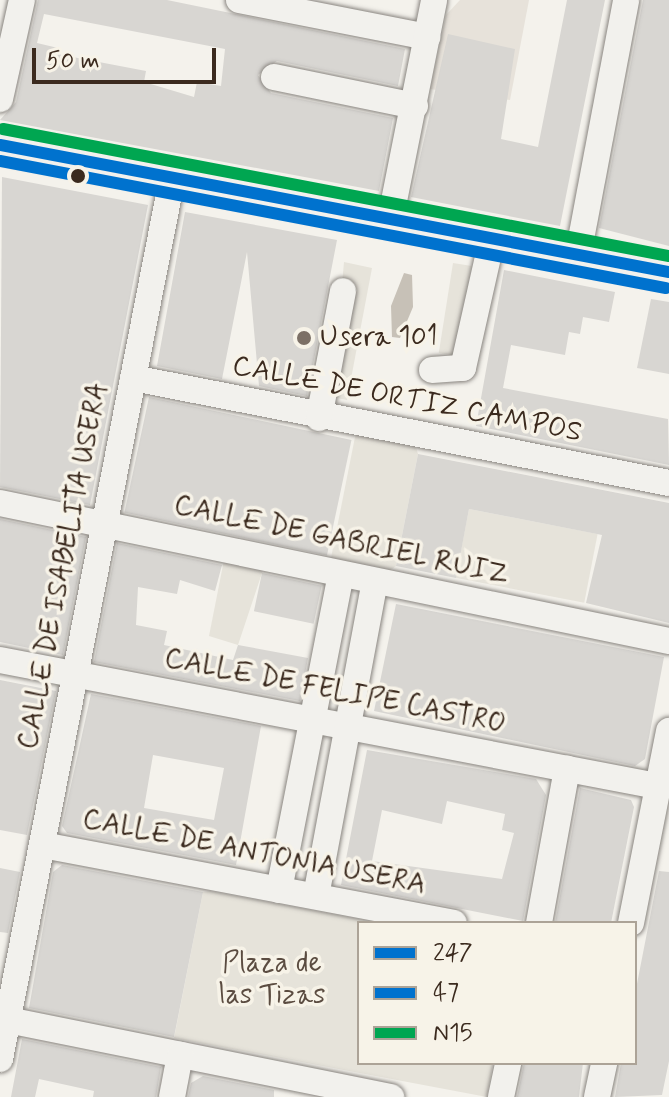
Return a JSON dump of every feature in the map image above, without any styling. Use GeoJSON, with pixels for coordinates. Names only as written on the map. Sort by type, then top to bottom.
{"type":"FeatureCollection","features":[{"type":"Feature","properties":{"kind":"main road"},"geometry":{"type":"LineString","coordinates":[[0,145],[669,272]]}},
{"type":"Feature","properties":{"kind":"street"},"geometry":{"type":"LineString","coordinates":[[0,99],[22,0]]}},
{"type":"Feature","properties":{"kind":"street"},"geometry":{"type":"LineString","coordinates":[[239,0],[427,37]]}},
{"type":"Feature","properties":{"kind":"street"},"geometry":{"type":"LineString","coordinates":[[390,221],[434,0]]}},
{"type":"Feature","properties":{"kind":"street"},"geometry":{"type":"LineString","coordinates":[[578,255],[626,0]]}},
{"type":"Feature","properties":{"kind":"street"},"geometry":{"type":"LineString","coordinates":[[274,77],[415,106]]}},
{"type":"Feature","properties":{"kind":"street","name":"CALLE DE ISABELITA USERA"},"geometry":{"type":"LineString","coordinates":[[0,1059],[172,179]]}},
{"type":"Feature","properties":{"kind":"street"},"geometry":{"type":"LineString","coordinates":[[432,370],[463,368],[492,239]]}},
{"type":"Feature","properties":{"kind":"street"},"geometry":{"type":"LineString","coordinates":[[319,418],[343,291]]}},
{"type":"Feature","properties":{"kind":"street","name":"CALLE DE ORTIZ CAMPOS"},"geometry":{"type":"LineString","coordinates":[[133,378],[319,418],[669,483]]}},
{"type":"Feature","properties":{"kind":"street","name":"CALLE DE GABRIEL RUIZ"},"geometry":{"type":"LineString","coordinates":[[0,503],[669,641]]}},
{"type":"Feature","properties":{"kind":"street"},"geometry":{"type":"LineString","coordinates":[[279,890],[341,574]]}},
{"type":"Feature","properties":{"kind":"street"},"geometry":{"type":"LineString","coordinates":[[316,896],[375,581]]}},
{"type":"Feature","properties":{"kind":"street","name":"CALLE DE FELIPE CASTRO"},"geometry":{"type":"LineString","coordinates":[[0,660],[657,786]]}},
{"type":"Feature","properties":{"kind":"street"},"geometry":{"type":"LineString","coordinates":[[631,921],[669,731]]}},
{"type":"Feature","properties":{"kind":"street"},"geometry":{"type":"LineString","coordinates":[[539,921],[567,769]]}},
{"type":"Feature","properties":{"kind":"street","name":"CALLE DE ANTONIA USERA"},"geometry":{"type":"LineString","coordinates":[[42,845],[444,921]]}},
{"type":"Feature","properties":{"kind":"street"},"geometry":{"type":"LineString","coordinates":[[8,1020],[391,1097]]}},
{"type":"Feature","properties":{"kind":"street"},"geometry":{"type":"LineString","coordinates":[[172,1097],[180,1055]]}},
{"type":"Feature","properties":{"kind":"street"},"geometry":{"type":"LineString","coordinates":[[501,1097],[508,1065]]}},
{"type":"Feature","properties":{"kind":"street"},"geometry":{"type":"LineString","coordinates":[[597,1097],[604,1065]]}},
{"type":"Feature","properties":{"kind":"shaded area"},"geometry":{"type":"Polygon","coordinates":[[[460,0],[529,0],[510,100],[430,89],[446,15],[460,0]]]}},
{"type":"Feature","properties":{"kind":"shaded area"},"geometry":{"type":"Polygon","coordinates":[[[404,273],[412,275],[413,307],[400,338],[392,337],[391,306],[404,273]]]}},
{"type":"Feature","properties":{"kind":"green space"},"geometry":{"type":"Polygon","coordinates":[[[344,262],[372,268],[347,400],[332,397],[344,262]]]}},
{"type":"Feature","properties":{"kind":"green space"},"geometry":{"type":"Polygon","coordinates":[[[453,263],[472,266],[458,356],[439,353],[453,263]]]}},
{"type":"Feature","properties":{"kind":"green space"},"geometry":{"type":"Polygon","coordinates":[[[356,432],[415,444],[418,454],[396,566],[387,573],[330,563],[356,432]]]}},
{"type":"Feature","properties":{"kind":"green space"},"geometry":{"type":"Polygon","coordinates":[[[469,509],[598,534],[584,603],[456,578],[469,509]]]}},
{"type":"Feature","properties":{"kind":"green space"},"geometry":{"type":"Polygon","coordinates":[[[224,560],[264,567],[238,645],[209,636],[224,560]]]}},
{"type":"Feature","properties":{"kind":"green space","name":"Plaza de las Tizas"},"geometry":{"type":"Polygon","coordinates":[[[203,892],[369,921],[357,921],[357,1065],[493,1065],[487,1097],[174,1038],[203,892]]]}},
{"type":"Feature","properties":{"kind":"building"},"geometry":{"type":"Polygon","coordinates":[[[38,0],[167,0],[405,49],[398,86],[277,61],[258,75],[271,93],[393,118],[379,191],[0,120],[16,102],[38,0]],[[44,14],[37,43],[58,48],[57,54],[146,71],[144,82],[194,97],[197,82],[221,86],[225,49],[44,14]]]}},
{"type":"Feature","properties":{"kind":"building"},"geometry":{"type":"Polygon","coordinates":[[[567,0],[605,0],[560,226],[411,197],[448,34],[515,49],[501,139],[538,147],[567,0]]]}},
{"type":"Feature","properties":{"kind":"building"},"geometry":{"type":"Polygon","coordinates":[[[643,0],[669,0],[669,246],[599,228],[643,0]]]}},
{"type":"Feature","properties":{"kind":"building"},"geometry":{"type":"Polygon","coordinates":[[[2,177],[148,205],[90,505],[0,487],[2,177]]]}},
{"type":"Feature","properties":{"kind":"building"},"geometry":{"type":"Polygon","coordinates":[[[185,212],[337,240],[307,396],[259,386],[247,252],[222,379],[157,366],[185,212]]]}},
{"type":"Feature","properties":{"kind":"building"},"geometry":{"type":"Polygon","coordinates":[[[504,270],[615,292],[609,322],[583,317],[580,334],[569,332],[565,355],[511,345],[503,388],[668,419],[669,465],[476,426],[504,270]]]}},
{"type":"Feature","properties":{"kind":"building"},"geometry":{"type":"Polygon","coordinates":[[[651,299],[669,302],[669,374],[637,368],[651,299]]]}},
{"type":"Feature","properties":{"kind":"building"},"geometry":{"type":"Polygon","coordinates":[[[149,397],[351,440],[327,555],[124,512],[149,397]]]}},
{"type":"Feature","properties":{"kind":"building"},"geometry":{"type":"Polygon","coordinates":[[[418,454],[669,503],[669,623],[586,603],[602,535],[469,509],[456,578],[396,566],[418,454]]]}},
{"type":"Feature","properties":{"kind":"building"},"geometry":{"type":"Polygon","coordinates":[[[0,519],[86,537],[63,655],[0,642],[0,519]]]}},
{"type":"Feature","properties":{"kind":"building"},"geometry":{"type":"Polygon","coordinates":[[[117,543],[222,565],[215,591],[180,580],[177,594],[138,587],[136,625],[167,631],[164,645],[233,660],[238,645],[308,658],[300,701],[94,662],[117,543]]]}},
{"type":"Feature","properties":{"kind":"building"},"geometry":{"type":"Polygon","coordinates":[[[262,573],[322,586],[314,624],[254,611],[262,573]]]}},
{"type":"Feature","properties":{"kind":"building"},"geometry":{"type":"Polygon","coordinates":[[[396,604],[664,657],[645,759],[635,766],[374,711],[396,604]]]}},
{"type":"Feature","properties":{"kind":"building"},"geometry":{"type":"Polygon","coordinates":[[[0,680],[56,691],[27,835],[0,830],[0,680]]]}},
{"type":"Feature","properties":{"kind":"building"},"geometry":{"type":"Polygon","coordinates":[[[91,694],[261,726],[236,865],[67,833],[62,826],[91,694]],[[153,755],[144,808],[214,820],[224,768],[153,755]]]}},
{"type":"Feature","properties":{"kind":"building"},"geometry":{"type":"Polygon","coordinates":[[[367,750],[536,779],[546,795],[523,921],[341,885],[367,750]],[[447,801],[442,824],[382,810],[372,861],[502,879],[514,833],[502,830],[505,814],[447,801]]]}},
{"type":"Feature","properties":{"kind":"building"},"geometry":{"type":"Polygon","coordinates":[[[580,788],[631,800],[634,807],[611,921],[555,921],[580,788]]]}},
{"type":"Feature","properties":{"kind":"building"},"geometry":{"type":"Polygon","coordinates":[[[62,865],[203,892],[174,1037],[29,1008],[53,872],[62,865]]]}},
{"type":"Feature","properties":{"kind":"building"},"geometry":{"type":"Polygon","coordinates":[[[0,868],[20,872],[8,933],[0,932],[0,868]]]}},
{"type":"Feature","properties":{"kind":"building"},"geometry":{"type":"Polygon","coordinates":[[[659,871],[669,872],[669,1061],[662,1095],[615,1097],[621,1065],[637,1065],[637,984],[659,871]]]}},
{"type":"Feature","properties":{"kind":"building"},"geometry":{"type":"Polygon","coordinates":[[[22,1039],[161,1067],[156,1097],[93,1097],[94,1091],[39,1079],[35,1097],[11,1097],[22,1039]]]}},
{"type":"Feature","properties":{"kind":"building"},"geometry":{"type":"Polygon","coordinates":[[[524,1065],[583,1065],[579,1097],[517,1097],[524,1065]]]}},
{"type":"Feature","properties":{"kind":"building"},"geometry":{"type":"Polygon","coordinates":[[[203,1076],[274,1090],[274,1097],[188,1097],[191,1083],[203,1076]]]}},
{"type":"Feature","properties":{"kind":"transit line","name":"N15"},"geometry":{"type":"LineString","coordinates":[[3,129],[669,256]]}},
{"type":"Feature","properties":{"kind":"transit line","name":"247"},"geometry":{"type":"LineString","coordinates":[[0,145],[669,272]]}},
{"type":"Feature","properties":{"kind":"transit line","name":"47"},"geometry":{"type":"LineString","coordinates":[[0,161],[666,288]]}},
{"type":"Feature","properties":{"kind":"place","name":"Usera 101"},"geometry":{"type":"Point","coordinates":[304,338]}}]}
